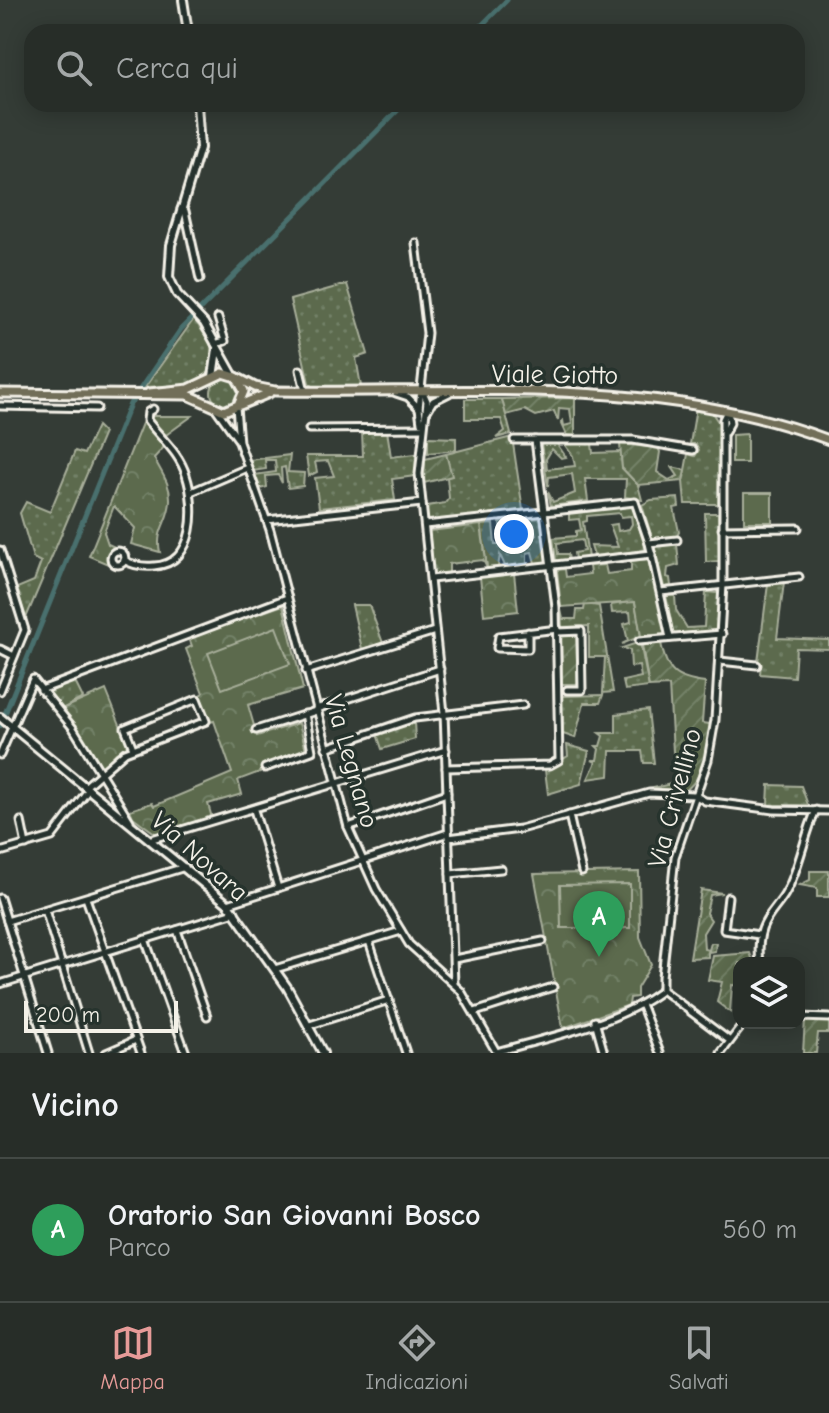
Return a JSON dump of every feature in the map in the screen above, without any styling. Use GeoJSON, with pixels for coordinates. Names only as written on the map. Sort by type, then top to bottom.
{"type":"FeatureCollection","features":[{"type":"Feature","properties":{"kind":"main road","name":"Viale Giotto"},"geometry":{"type":"LineString","coordinates":[[149,393],[189,389],[223,373],[255,387],[275,391],[642,396],[728,410],[829,440]]}},
{"type":"Feature","properties":{"kind":"main road"},"geometry":{"type":"LineString","coordinates":[[235,376],[244,391],[237,406]]}},
{"type":"Feature","properties":{"kind":"main road"},"geometry":{"type":"LineString","coordinates":[[211,379],[206,393],[213,406]]}},
{"type":"Feature","properties":{"kind":"main road","name":"Viale Giotto"},"geometry":{"type":"LineString","coordinates":[[0,393],[188,395],[213,406],[237,406],[275,391]]}},
{"type":"Feature","properties":{"kind":"street"},"geometry":{"type":"LineString","coordinates":[[183,0],[187,24]]}},
{"type":"Feature","properties":{"kind":"street"},"geometry":{"type":"LineString","coordinates":[[198,112],[200,148],[181,209],[168,267],[172,286],[204,323],[235,376]]}},
{"type":"Feature","properties":{"kind":"street"},"geometry":{"type":"LineString","coordinates":[[181,209],[185,211],[200,279]]}},
{"type":"Feature","properties":{"kind":"street"},"geometry":{"type":"LineString","coordinates":[[416,243],[427,333],[419,408],[422,428]]}},
{"type":"Feature","properties":{"kind":"street"},"geometry":{"type":"LineString","coordinates":[[211,379],[216,347],[225,341],[218,318]]}},
{"type":"Feature","properties":{"kind":"street"},"geometry":{"type":"LineString","coordinates":[[300,370],[305,392]]}},
{"type":"Feature","properties":{"kind":"street"},"geometry":{"type":"LineString","coordinates":[[391,392],[408,397],[419,408]]}},
{"type":"Feature","properties":{"kind":"street"},"geometry":{"type":"LineString","coordinates":[[423,392],[427,401],[419,474],[444,713],[454,984]]}},
{"type":"Feature","properties":{"kind":"street"},"geometry":{"type":"LineString","coordinates":[[424,420],[433,401],[451,392]]}},
{"type":"Feature","properties":{"kind":"street"},"geometry":{"type":"LineString","coordinates":[[0,406],[97,408]]}},
{"type":"Feature","properties":{"kind":"street","name":"Via Legnano"},"geometry":{"type":"LineString","coordinates":[[213,406],[239,442]]}},
{"type":"Feature","properties":{"kind":"street","name":"Via Legnano"},"geometry":{"type":"LineString","coordinates":[[237,406],[239,442],[267,520],[325,748],[361,860],[413,950],[454,984],[475,1012],[497,1053]]}},
{"type":"Feature","properties":{"kind":"street"},"geometry":{"type":"LineString","coordinates":[[705,406],[727,424],[745,415]]}},
{"type":"Feature","properties":{"kind":"street"},"geometry":{"type":"LineString","coordinates":[[124,560],[149,567],[178,557],[191,526],[191,492],[180,461],[147,420],[148,412],[153,409]]}},
{"type":"Feature","properties":{"kind":"street","name":"Via Crivellino"},"geometry":{"type":"LineString","coordinates":[[662,990],[675,857],[708,760],[720,661],[724,435],[728,410]]}},
{"type":"Feature","properties":{"kind":"street"},"geometry":{"type":"LineString","coordinates":[[309,429],[422,428]]}},
{"type":"Feature","properties":{"kind":"street"},"geometry":{"type":"LineString","coordinates":[[514,440],[633,440],[693,450]]}},
{"type":"Feature","properties":{"kind":"street"},"geometry":{"type":"LineString","coordinates":[[446,768],[550,765],[559,760],[558,630],[535,440]]}},
{"type":"Feature","properties":{"kind":"street"},"geometry":{"type":"LineString","coordinates":[[191,492],[247,468]]}},
{"type":"Feature","properties":{"kind":"street"},"geometry":{"type":"LineString","coordinates":[[425,525],[631,501],[639,506],[670,638]]}},
{"type":"Feature","properties":{"kind":"street"},"geometry":{"type":"LineString","coordinates":[[267,520],[422,503]]}},
{"type":"Feature","properties":{"kind":"street"},"geometry":{"type":"LineString","coordinates":[[722,529],[798,528]]}},
{"type":"Feature","properties":{"kind":"street"},"geometry":{"type":"LineString","coordinates":[[649,543],[677,540]]}},
{"type":"Feature","properties":{"kind":"street"},"geometry":{"type":"LineString","coordinates":[[0,550],[25,630],[0,691]]}},
{"type":"Feature","properties":{"kind":"street"},"geometry":{"type":"LineString","coordinates":[[431,579],[652,554]]}},
{"type":"Feature","properties":{"kind":"street"},"geometry":{"type":"LineString","coordinates":[[661,592],[799,577]]}},
{"type":"Feature","properties":{"kind":"street"},"geometry":{"type":"LineString","coordinates":[[41,690],[287,598]]}},
{"type":"Feature","properties":{"kind":"street"},"geometry":{"type":"LineString","coordinates":[[528,632],[528,649],[497,648],[499,636],[528,632],[558,630],[581,631],[582,690],[567,690]]}},
{"type":"Feature","properties":{"kind":"street"},"geometry":{"type":"LineString","coordinates":[[306,671],[435,631]]}},
{"type":"Feature","properties":{"kind":"street"},"geometry":{"type":"LineString","coordinates":[[639,641],[722,634]]}},
{"type":"Feature","properties":{"kind":"street"},"geometry":{"type":"LineString","coordinates":[[0,649],[14,656]]}},
{"type":"Feature","properties":{"kind":"street"},"geometry":{"type":"LineString","coordinates":[[720,661],[757,665]]}},
{"type":"Feature","properties":{"kind":"street"},"geometry":{"type":"LineString","coordinates":[[256,730],[440,669]]}},
{"type":"Feature","properties":{"kind":"street"},"geometry":{"type":"LineString","coordinates":[[0,755],[31,679],[73,728],[130,821]]}},
{"type":"Feature","properties":{"kind":"street"},"geometry":{"type":"LineString","coordinates":[[0,852],[52,837],[88,788],[120,756],[133,748],[206,721],[197,699],[125,728],[133,748]]}},
{"type":"Feature","properties":{"kind":"street"},"geometry":{"type":"LineString","coordinates":[[325,748],[415,718],[523,705]]}},
{"type":"Feature","properties":{"kind":"street"},"geometry":{"type":"LineString","coordinates":[[265,768],[312,751],[305,714]]}},
{"type":"Feature","properties":{"kind":"street","name":"Via Novara"},"geometry":{"type":"LineString","coordinates":[[0,717],[228,904],[275,969],[310,1025],[323,1053]]}},
{"type":"Feature","properties":{"kind":"street"},"geometry":{"type":"LineString","coordinates":[[152,839],[336,786],[446,750]]}},
{"type":"Feature","properties":{"kind":"street"},"geometry":{"type":"LineString","coordinates":[[348,827],[447,793]]}},
{"type":"Feature","properties":{"kind":"street"},"geometry":{"type":"LineString","coordinates":[[228,904],[448,835],[493,834],[649,793],[694,795],[742,807],[829,811]]}},
{"type":"Feature","properties":{"kind":"street"},"geometry":{"type":"LineString","coordinates":[[254,810],[278,888]]}},
{"type":"Feature","properties":{"kind":"street"},"geometry":{"type":"LineString","coordinates":[[760,957],[759,935],[793,879],[802,841],[816,810]]}},
{"type":"Feature","properties":{"kind":"street"},"geometry":{"type":"LineString","coordinates":[[569,815],[582,872]]}},
{"type":"Feature","properties":{"kind":"street"},"geometry":{"type":"LineString","coordinates":[[21,821],[26,845]]}},
{"type":"Feature","properties":{"kind":"street"},"geometry":{"type":"LineString","coordinates":[[7,921],[186,867]]}},
{"type":"Feature","properties":{"kind":"street"},"geometry":{"type":"LineString","coordinates":[[450,874],[501,869]]}},
{"type":"Feature","properties":{"kind":"street"},"geometry":{"type":"LineString","coordinates":[[728,897],[724,930],[759,935]]}},
{"type":"Feature","properties":{"kind":"street"},"geometry":{"type":"LineString","coordinates":[[0,898],[48,1053]]}},
{"type":"Feature","properties":{"kind":"street"},"geometry":{"type":"LineString","coordinates":[[86,898],[141,1053]]}},
{"type":"Feature","properties":{"kind":"street"},"geometry":{"type":"LineString","coordinates":[[45,910],[89,1053]]}},
{"type":"Feature","properties":{"kind":"street"},"geometry":{"type":"LineString","coordinates":[[0,984],[235,912]]}},
{"type":"Feature","properties":{"kind":"street"},"geometry":{"type":"LineString","coordinates":[[177,930],[207,1016]]}},
{"type":"Feature","properties":{"kind":"street"},"geometry":{"type":"LineString","coordinates":[[275,969],[401,931]]}},
{"type":"Feature","properties":{"kind":"street"},"geometry":{"type":"LineString","coordinates":[[145,939],[186,1053]]}},
{"type":"Feature","properties":{"kind":"street"},"geometry":{"type":"LineString","coordinates":[[369,941],[406,1053]]}},
{"type":"Feature","properties":{"kind":"street"},"geometry":{"type":"LineString","coordinates":[[443,974],[454,959],[543,941]]}},
{"type":"Feature","properties":{"kind":"street"},"geometry":{"type":"LineString","coordinates":[[475,1012],[553,987]]}},
{"type":"Feature","properties":{"kind":"street"},"geometry":{"type":"LineString","coordinates":[[497,1053],[641,1004],[662,990],[730,1041]]}},
{"type":"Feature","properties":{"kind":"street"},"geometry":{"type":"LineString","coordinates":[[310,1025],[389,1000]]}},
{"type":"Feature","properties":{"kind":"street"},"geometry":{"type":"LineString","coordinates":[[641,1004],[660,1053]]}},
{"type":"Feature","properties":{"kind":"street"},"geometry":{"type":"LineString","coordinates":[[805,1017],[829,1018]]}},
{"type":"Feature","properties":{"kind":"street"},"geometry":{"type":"LineString","coordinates":[[595,1021],[604,1053]]}},
{"type":"Feature","properties":{"kind":"street"},"geometry":{"type":"LineString","coordinates":[[721,1053],[739,1029]]}},
{"type":"Feature","properties":{"kind":"street"},"geometry":{"type":"LineString","coordinates":[[106,1053],[136,1040]]}},
{"type":"Feature","properties":{"kind":"green space"},"geometry":{"type":"Polygon","coordinates":[[[347,284],[368,354],[356,358],[361,386],[313,386],[309,383],[290,300],[347,284]]]}},
{"type":"Feature","properties":{"kind":"green space"},"geometry":{"type":"Polygon","coordinates":[[[194,319],[211,344],[212,370],[190,385],[145,387],[194,319]]]}},
{"type":"Feature","properties":{"kind":"green space"},"geometry":{"type":"Polygon","coordinates":[[[225,378],[235,382],[239,392],[235,402],[225,406],[215,402],[211,392],[215,382],[225,378]]]}},
{"type":"Feature","properties":{"kind":"green space"},"geometry":{"type":"Polygon","coordinates":[[[575,398],[575,436],[567,435],[561,422],[563,420],[564,426],[572,424],[570,409],[559,408],[558,421],[554,411],[536,416],[525,410],[506,415],[502,399],[575,398]]]}},
{"type":"Feature","properties":{"kind":"green space"},"geometry":{"type":"Polygon","coordinates":[[[465,399],[502,399],[511,434],[496,438],[505,431],[501,419],[465,419],[465,399]]]}},
{"type":"Feature","properties":{"kind":"green space"},"geometry":{"type":"Polygon","coordinates":[[[696,408],[710,410],[721,426],[718,504],[685,504],[683,481],[688,454],[695,456],[699,450],[696,444],[690,444],[696,408]]]}},
{"type":"Feature","properties":{"kind":"green space"},"geometry":{"type":"Polygon","coordinates":[[[153,413],[154,416],[192,416],[166,435],[150,418],[153,413]]]}},
{"type":"Feature","properties":{"kind":"green space"},"geometry":{"type":"Polygon","coordinates":[[[143,421],[165,446],[154,458],[170,495],[159,538],[160,552],[131,544],[135,528],[114,506],[104,532],[108,544],[117,548],[108,556],[108,564],[89,556],[143,421]]]}},
{"type":"Feature","properties":{"kind":"green space"},"geometry":{"type":"Polygon","coordinates":[[[97,426],[104,433],[26,618],[17,588],[34,581],[41,562],[33,558],[20,513],[26,502],[50,512],[75,451],[84,454],[97,426]]]}},
{"type":"Feature","properties":{"kind":"green space"},"geometry":{"type":"Polygon","coordinates":[[[387,430],[391,457],[416,454],[415,476],[392,479],[395,500],[319,508],[315,478],[334,476],[328,461],[315,462],[317,472],[309,476],[306,456],[363,456],[362,431],[387,430]]]}},
{"type":"Feature","properties":{"kind":"green space"},"geometry":{"type":"Polygon","coordinates":[[[747,434],[747,463],[732,463],[732,435],[747,434]]]}},
{"type":"Feature","properties":{"kind":"green space"},"geometry":{"type":"Polygon","coordinates":[[[428,437],[456,438],[456,450],[428,453],[428,437]]]}},
{"type":"Feature","properties":{"kind":"green space"},"geometry":{"type":"Polygon","coordinates":[[[512,437],[523,510],[427,521],[427,506],[445,503],[449,498],[447,477],[451,476],[446,454],[512,437]]]}},
{"type":"Feature","properties":{"kind":"green space"},"geometry":{"type":"Polygon","coordinates":[[[541,444],[557,444],[566,457],[561,458],[552,449],[546,459],[547,469],[575,466],[573,456],[564,444],[592,444],[593,453],[621,452],[622,468],[638,485],[642,500],[625,497],[626,479],[585,479],[588,501],[551,506],[548,492],[553,502],[575,493],[572,474],[549,477],[548,486],[541,444]]]}},
{"type":"Feature","properties":{"kind":"green space"},"geometry":{"type":"Polygon","coordinates":[[[620,444],[658,448],[657,472],[669,480],[678,476],[672,467],[685,470],[683,481],[638,485],[622,468],[620,444]]]}},
{"type":"Feature","properties":{"kind":"green space"},"geometry":{"type":"Polygon","coordinates":[[[446,454],[452,476],[424,483],[425,459],[446,454]]]}},
{"type":"Feature","properties":{"kind":"green space"},"geometry":{"type":"Polygon","coordinates":[[[290,455],[288,472],[304,473],[303,486],[288,488],[285,467],[281,468],[282,483],[278,475],[266,476],[267,487],[260,489],[254,475],[276,472],[275,460],[265,460],[266,469],[253,471],[249,460],[290,455]]]}},
{"type":"Feature","properties":{"kind":"green space"},"geometry":{"type":"Polygon","coordinates":[[[744,493],[772,493],[772,522],[744,522],[744,493]]]}},
{"type":"Feature","properties":{"kind":"green space"},"geometry":{"type":"Polygon","coordinates":[[[678,498],[679,507],[674,508],[679,532],[677,536],[652,538],[642,505],[651,500],[678,498]]]}},
{"type":"Feature","properties":{"kind":"green space"},"geometry":{"type":"Polygon","coordinates":[[[632,505],[646,550],[594,556],[591,546],[618,547],[610,525],[617,524],[618,531],[629,529],[631,516],[621,517],[620,513],[587,516],[587,521],[583,522],[588,558],[575,559],[574,553],[584,551],[582,540],[557,543],[558,554],[568,554],[569,560],[556,561],[553,538],[576,536],[576,531],[581,530],[579,519],[569,520],[569,513],[632,505]]]}},
{"type":"Feature","properties":{"kind":"green space"},"geometry":{"type":"Polygon","coordinates":[[[705,513],[718,513],[719,561],[706,562],[705,513]]]}},
{"type":"Feature","properties":{"kind":"green space"},"geometry":{"type":"Polygon","coordinates":[[[542,518],[547,562],[535,563],[532,552],[527,553],[527,564],[505,566],[500,555],[498,567],[487,568],[481,525],[493,524],[495,545],[502,545],[500,523],[521,520],[520,539],[532,542],[536,536],[534,524],[529,519],[542,518]]]}},
{"type":"Feature","properties":{"kind":"green space"},"geometry":{"type":"Polygon","coordinates":[[[481,525],[487,568],[483,560],[449,564],[449,573],[434,575],[429,531],[481,525]]]}},
{"type":"Feature","properties":{"kind":"green space"},"geometry":{"type":"Polygon","coordinates":[[[677,544],[679,565],[668,568],[667,577],[671,586],[664,587],[654,546],[677,544]]]}},
{"type":"Feature","properties":{"kind":"green space"},"geometry":{"type":"Polygon","coordinates":[[[649,559],[665,634],[641,636],[635,602],[561,607],[557,570],[565,569],[566,577],[590,574],[589,566],[605,565],[607,574],[631,571],[631,561],[649,559]]]}},
{"type":"Feature","properties":{"kind":"green space"},"geometry":{"type":"Polygon","coordinates":[[[514,573],[518,611],[484,615],[480,577],[514,573]]]}},
{"type":"Feature","properties":{"kind":"green space"},"geometry":{"type":"Polygon","coordinates":[[[784,582],[777,638],[829,640],[829,649],[796,648],[794,677],[760,674],[761,663],[758,662],[768,584],[784,582]]]}},
{"type":"Feature","properties":{"kind":"green space"},"geometry":{"type":"Polygon","coordinates":[[[718,590],[718,630],[673,634],[666,595],[675,596],[676,610],[687,628],[704,627],[706,592],[716,593],[718,590]]]}},
{"type":"Feature","properties":{"kind":"green space"},"geometry":{"type":"Polygon","coordinates":[[[635,601],[641,636],[622,644],[628,641],[624,624],[631,622],[630,612],[612,613],[611,605],[635,601]]]}},
{"type":"Feature","properties":{"kind":"green space"},"geometry":{"type":"Polygon","coordinates":[[[585,604],[599,606],[613,692],[603,693],[605,657],[589,657],[589,626],[562,627],[561,610],[563,619],[576,619],[577,610],[584,610],[585,604]]]}},
{"type":"Feature","properties":{"kind":"green space"},"geometry":{"type":"Polygon","coordinates":[[[283,605],[303,689],[248,705],[257,736],[299,723],[306,750],[264,765],[265,770],[238,780],[242,794],[208,804],[212,818],[156,834],[133,817],[130,810],[152,803],[154,806],[232,773],[214,721],[210,722],[200,695],[203,693],[186,649],[192,646],[189,638],[283,605]]]}},
{"type":"Feature","properties":{"kind":"green space"},"geometry":{"type":"Polygon","coordinates":[[[352,605],[369,605],[383,643],[362,649],[352,605]]]}},
{"type":"Feature","properties":{"kind":"green space"},"geometry":{"type":"Polygon","coordinates":[[[276,627],[290,664],[222,689],[208,653],[276,627]]]}},
{"type":"Feature","properties":{"kind":"green space"},"geometry":{"type":"Polygon","coordinates":[[[576,635],[578,684],[562,684],[561,636],[576,635]]]}},
{"type":"Feature","properties":{"kind":"green space"},"geometry":{"type":"Polygon","coordinates":[[[640,642],[649,687],[625,690],[623,681],[641,677],[639,666],[631,667],[630,650],[622,648],[640,642]]]}},
{"type":"Feature","properties":{"kind":"green space"},"geometry":{"type":"Polygon","coordinates":[[[661,643],[666,661],[674,673],[705,683],[702,723],[710,724],[707,751],[698,777],[686,790],[649,789],[680,782],[673,751],[669,686],[649,687],[642,645],[661,643]]]}},
{"type":"Feature","properties":{"kind":"green space"},"geometry":{"type":"Polygon","coordinates":[[[74,680],[83,698],[62,709],[48,690],[74,680]]]}},
{"type":"Feature","properties":{"kind":"green space"},"geometry":{"type":"Polygon","coordinates":[[[106,690],[129,747],[116,753],[102,770],[62,709],[106,690]]]}},
{"type":"Feature","properties":{"kind":"green space"},"geometry":{"type":"Polygon","coordinates":[[[603,695],[600,703],[584,703],[575,738],[563,734],[562,696],[603,695]]]}},
{"type":"Feature","properties":{"kind":"green space"},"geometry":{"type":"Polygon","coordinates":[[[648,710],[654,763],[644,763],[642,751],[610,751],[609,776],[588,779],[596,762],[592,760],[597,760],[599,749],[596,746],[600,746],[603,736],[599,733],[616,733],[616,714],[648,710]]]}},
{"type":"Feature","properties":{"kind":"green space"},"geometry":{"type":"Polygon","coordinates":[[[414,722],[415,739],[382,749],[377,734],[414,722]]]}},
{"type":"Feature","properties":{"kind":"green space"},"geometry":{"type":"Polygon","coordinates":[[[567,745],[589,751],[581,784],[548,794],[545,770],[568,756],[567,745]]]}},
{"type":"Feature","properties":{"kind":"green space"},"geometry":{"type":"Polygon","coordinates":[[[769,785],[801,786],[808,805],[768,805],[769,785]]]}},
{"type":"Feature","properties":{"kind":"green space"},"geometry":{"type":"Polygon","coordinates":[[[810,871],[829,871],[829,897],[817,897],[817,888],[800,885],[810,880],[810,871]]]}},
{"type":"Feature","properties":{"kind":"green space"},"geometry":{"type":"Polygon","coordinates":[[[639,872],[640,937],[651,965],[637,988],[637,997],[630,998],[629,1005],[563,1028],[534,874],[639,872]]]}},
{"type":"Feature","properties":{"kind":"green space"},"geometry":{"type":"Polygon","coordinates":[[[630,884],[630,928],[561,928],[560,885],[630,884]]]}},
{"type":"Feature","properties":{"kind":"green space"},"geometry":{"type":"Polygon","coordinates":[[[701,890],[722,893],[710,895],[706,913],[711,920],[703,933],[704,949],[709,950],[711,943],[716,943],[715,951],[708,952],[708,957],[690,958],[701,890]]]}},
{"type":"Feature","properties":{"kind":"green space"},"geometry":{"type":"Polygon","coordinates":[[[750,953],[752,957],[733,957],[730,1012],[717,1002],[722,982],[708,980],[713,956],[750,953]]]}},
{"type":"Feature","properties":{"kind":"green space"},"geometry":{"type":"Polygon","coordinates":[[[805,1019],[829,1021],[829,1033],[818,1033],[816,1053],[803,1053],[805,1019]]]}},
{"type":"Feature","properties":{"kind":"waterway"},"geometry":{"type":"LineString","coordinates":[[483,24],[507,0]]}},
{"type":"Feature","properties":{"kind":"waterway"},"geometry":{"type":"LineString","coordinates":[[0,726],[130,404],[181,329],[396,112]]}},
{"type":"Feature","properties":{"kind":"place","name":"Oratorio San Giovanni Bosco"},"geometry":{"type":"Point","coordinates":[599,957]}}]}
